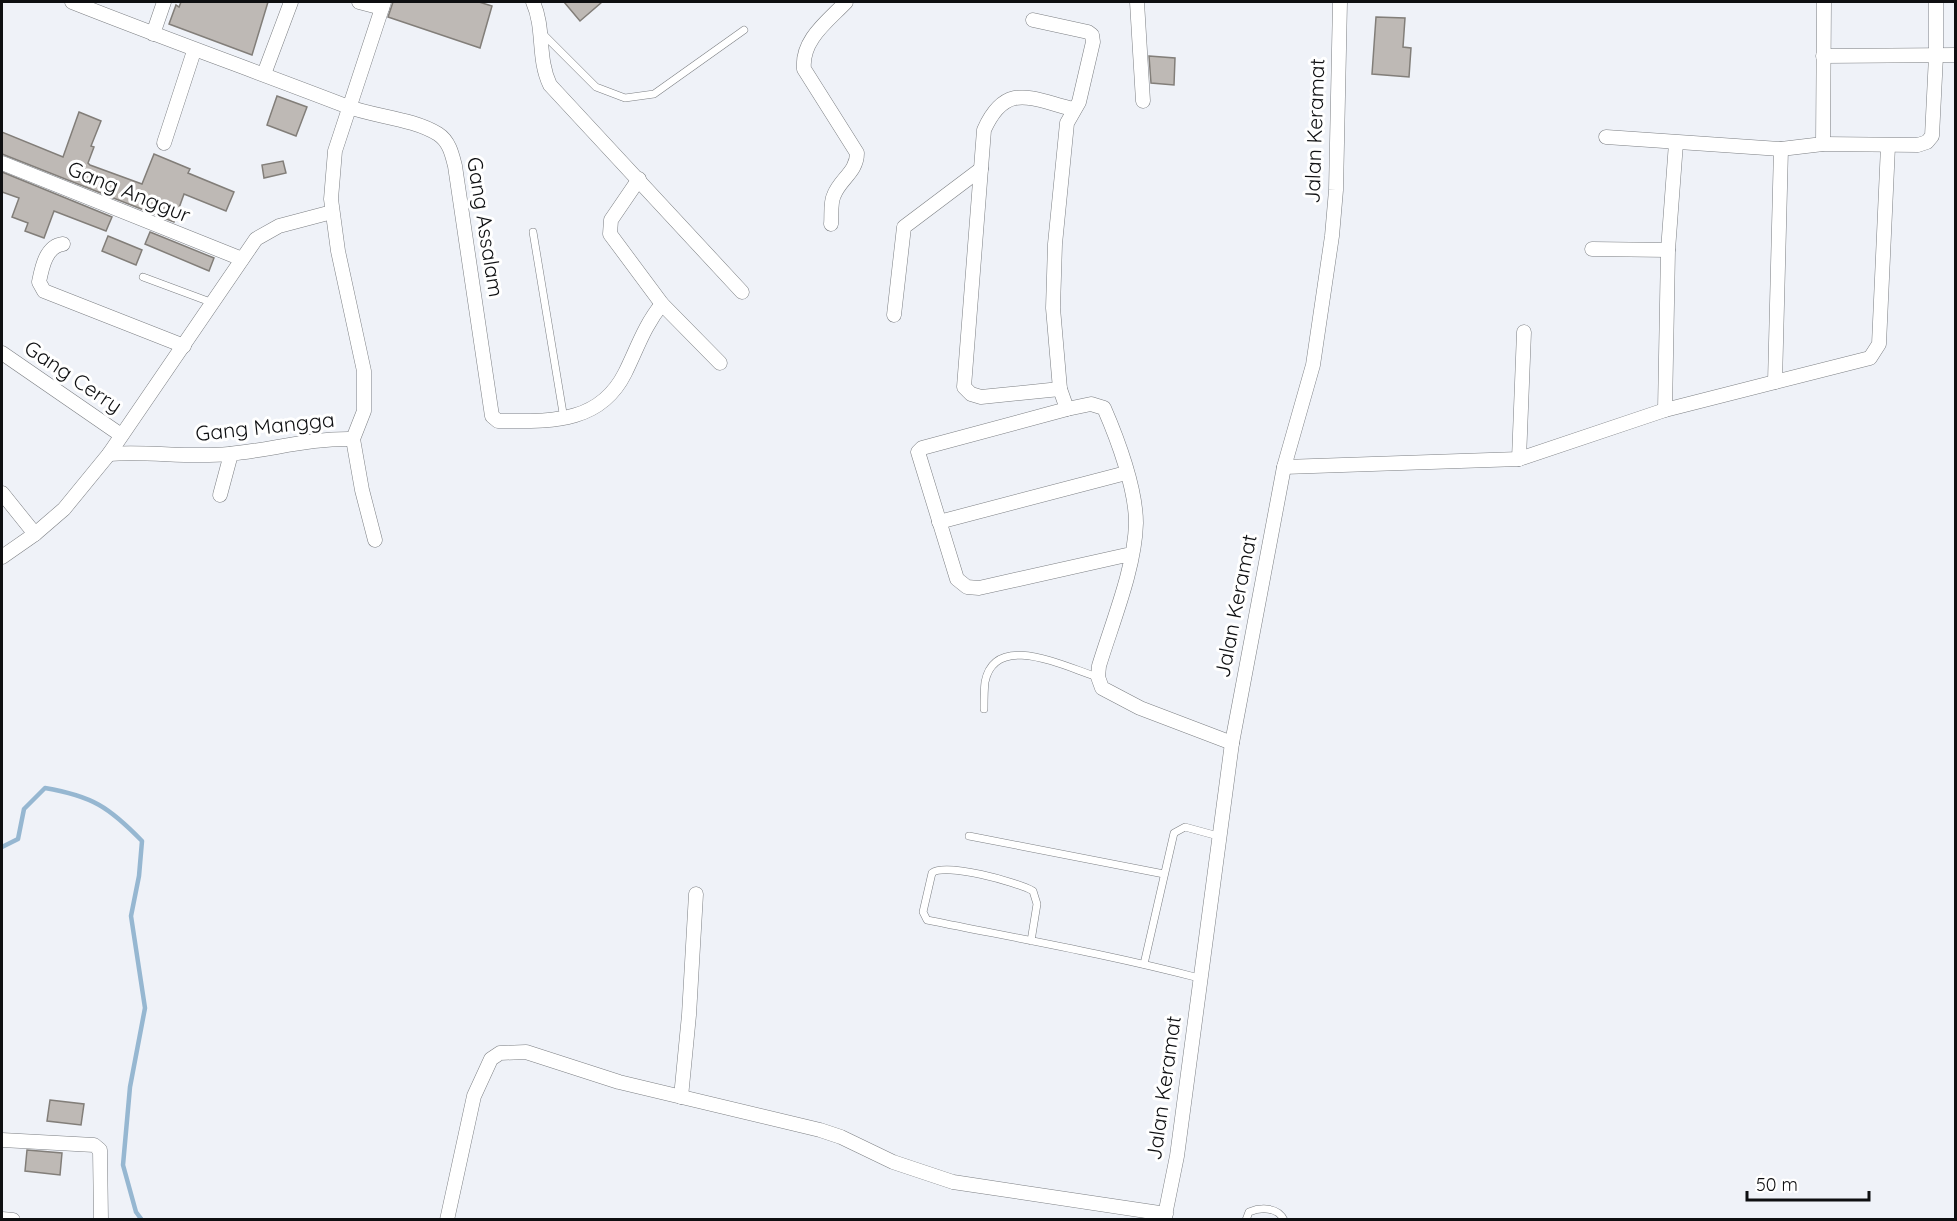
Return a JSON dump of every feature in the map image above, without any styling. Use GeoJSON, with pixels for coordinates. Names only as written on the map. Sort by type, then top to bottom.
{"type":"FeatureCollection","features":[{"type":"Feature","properties":{"kind":"street","name":"Gang Assalam"},"geometry":{"type":"LineString","coordinates":[[72,2],[194,51],[264,74],[349,107],[429,129],[445,140],[451,150],[492,416],[498,421],[564,419]]}},
{"type":"Feature","properties":{"kind":"street"},"geometry":{"type":"LineString","coordinates":[[153,34],[164,2]]}},
{"type":"Feature","properties":{"kind":"street"},"geometry":{"type":"LineString","coordinates":[[264,74],[291,2]]}},
{"type":"Feature","properties":{"kind":"street"},"geometry":{"type":"LineString","coordinates":[[359,2],[383,5],[335,152],[332,212],[366,381],[364,411],[353,439],[362,490],[375,540]]}},
{"type":"Feature","properties":{"kind":"street"},"geometry":{"type":"LineString","coordinates":[[533,2],[542,33],[542,63],[550,85],[742,292]]}},
{"type":"Feature","properties":{"kind":"street"},"geometry":{"type":"LineString","coordinates":[[831,224],[832,198],[857,161],[857,153],[804,69],[802,58],[808,42],[846,2]]}},
{"type":"Feature","properties":{"kind":"street"},"geometry":{"type":"LineString","coordinates":[[1137,2],[1143,101]]}},
{"type":"Feature","properties":{"kind":"street","name":"Jalan Keramat"},"geometry":{"type":"LineString","coordinates":[[1165,1217],[1177,1156],[1232,742],[1284,467],[1313,365],[1332,236],[1340,2]]}},
{"type":"Feature","properties":{"kind":"street"},"geometry":{"type":"LineString","coordinates":[[1822,144],[1824,2]]}},
{"type":"Feature","properties":{"kind":"street"},"geometry":{"type":"LineString","coordinates":[[1606,137],[1781,149],[1822,144],[1888,146],[1917,145],[1928,142],[1932,135],[1936,2]]}},
{"type":"Feature","properties":{"kind":"street"},"geometry":{"type":"LineString","coordinates":[[1033,20],[1092,35],[1094,42],[1079,102],[1067,123],[1055,244],[1053,308],[1060,389],[1067,409]]}},
{"type":"Feature","properties":{"kind":"street"},"geometry":{"type":"LineString","coordinates":[[164,143],[194,51]]}},
{"type":"Feature","properties":{"kind":"street"},"geometry":{"type":"LineString","coordinates":[[1823,56],[1956,55]]}},
{"type":"Feature","properties":{"kind":"street"},"geometry":{"type":"LineString","coordinates":[[1060,389],[981,397],[971,394],[964,387],[984,130],[990,116],[1001,102],[1017,96],[1073,110]]}},
{"type":"Feature","properties":{"kind":"street"},"geometry":{"type":"LineString","coordinates":[[1665,410],[1668,249],[1676,143]]}},
{"type":"Feature","properties":{"kind":"street"},"geometry":{"type":"LineString","coordinates":[[1284,467],[1519,459],[1665,410],[1870,358],[1876,353],[1879,344],[1888,146]]}},
{"type":"Feature","properties":{"kind":"street"},"geometry":{"type":"LineString","coordinates":[[1775,382],[1781,149]]}},
{"type":"Feature","properties":{"kind":"street","name":"Gang Anggur"},"geometry":{"type":"LineString","coordinates":[[2,164],[242,259]]}},
{"type":"Feature","properties":{"kind":"street"},"geometry":{"type":"LineString","coordinates":[[894,315],[904,227],[981,169]]}},
{"type":"Feature","properties":{"kind":"street"},"geometry":{"type":"LineString","coordinates":[[639,179],[611,220],[610,234],[662,304],[720,363]]}},
{"type":"Feature","properties":{"kind":"street"},"geometry":{"type":"LineString","coordinates":[[2,557],[35,534],[64,509],[109,454],[256,239],[266,232],[332,212]]}},
{"type":"Feature","properties":{"kind":"street"},"geometry":{"type":"LineString","coordinates":[[63,244],[56,245],[50,250],[39,282],[44,291],[184,346]]}},
{"type":"Feature","properties":{"kind":"street"},"geometry":{"type":"LineString","coordinates":[[1592,249],[1668,249]]}},
{"type":"Feature","properties":{"kind":"street"},"geometry":{"type":"LineString","coordinates":[[564,419],[585,414],[619,384],[639,337],[662,304]]}},
{"type":"Feature","properties":{"kind":"street"},"geometry":{"type":"LineString","coordinates":[[1519,459],[1524,332]]}},
{"type":"Feature","properties":{"kind":"street","name":"Gang Cerry"},"geometry":{"type":"LineString","coordinates":[[2,353],[121,435]]}},
{"type":"Feature","properties":{"kind":"street"},"geometry":{"type":"LineString","coordinates":[[1131,554],[973,588],[962,584],[957,579],[918,456],[919,450],[1067,409],[1091,404],[1104,408],[1114,431],[1135,505],[1135,530],[1131,554],[1098,677],[1102,688],[1117,698],[1232,742]]}},
{"type":"Feature","properties":{"kind":"street","name":"Gang Mangga"},"geometry":{"type":"LineString","coordinates":[[109,454],[143,452],[185,456],[231,454],[324,438],[353,439]]}},
{"type":"Feature","properties":{"kind":"street"},"geometry":{"type":"LineString","coordinates":[[220,495],[231,454]]}},
{"type":"Feature","properties":{"kind":"street"},"geometry":{"type":"LineString","coordinates":[[939,522],[1126,473]]}},
{"type":"Feature","properties":{"kind":"street"},"geometry":{"type":"LineString","coordinates":[[2,494],[35,534]]}},
{"type":"Feature","properties":{"kind":"street"},"geometry":{"type":"LineString","coordinates":[[681,1096],[689,1015],[696,894]]}},
{"type":"Feature","properties":{"kind":"street"},"geometry":{"type":"LineString","coordinates":[[447,1220],[474,1096],[491,1059],[500,1053],[526,1052],[619,1082],[820,1130],[893,1162],[954,1182],[1165,1217]]}},
{"type":"Feature","properties":{"kind":"street"},"geometry":{"type":"LineString","coordinates":[[2,1140],[94,1145],[100,1150],[100,1220]]}},
{"type":"Feature","properties":{"kind":"street"},"geometry":{"type":"LineString","coordinates":[[2,1219],[13,1220]]}},
{"type":"Feature","properties":{"kind":"lane"},"geometry":{"type":"LineString","coordinates":[[542,33],[596,87],[625,98],[654,94],[744,30]]}},
{"type":"Feature","properties":{"kind":"lane"},"geometry":{"type":"LineString","coordinates":[[533,232],[564,419]]}},
{"type":"Feature","properties":{"kind":"lane"},"geometry":{"type":"LineString","coordinates":[[143,277],[213,303]]}},
{"type":"Feature","properties":{"kind":"lane"},"geometry":{"type":"LineString","coordinates":[[984,709],[985,680],[992,666],[1008,655],[1025,654],[1098,677]]}},
{"type":"Feature","properties":{"kind":"lane"},"geometry":{"type":"LineString","coordinates":[[1144,964],[1171,839],[1179,829],[1185,827],[1218,836]]}},
{"type":"Feature","properties":{"kind":"lane"},"geometry":{"type":"LineString","coordinates":[[969,836],[1164,874]]}},
{"type":"Feature","properties":{"kind":"lane"},"geometry":{"type":"LineString","coordinates":[[1031,941],[1037,904],[1033,891],[964,871],[942,868],[932,873],[923,912],[927,920],[1144,964],[1199,978]]}},
{"type":"Feature","properties":{"kind":"lane"},"geometry":{"type":"LineString","coordinates":[[1246,1220],[1249,1212],[1259,1208],[1278,1212],[1284,1220]]}},
{"type":"Feature","properties":{"kind":"building"},"geometry":{"type":"Polygon","coordinates":[[[181,2],[268,2],[252,55],[169,24],[176,5],[179,7],[181,2]]]}},
{"type":"Feature","properties":{"kind":"building"},"geometry":{"type":"Polygon","coordinates":[[[393,2],[479,2],[492,6],[480,48],[388,17],[393,2]]]}},
{"type":"Feature","properties":{"kind":"building"},"geometry":{"type":"Polygon","coordinates":[[[564,2],[602,2],[580,21],[564,2]]]}},
{"type":"Feature","properties":{"kind":"building"},"geometry":{"type":"Polygon","coordinates":[[[1376,17],[1405,18],[1403,47],[1411,48],[1409,77],[1372,74],[1376,17]]]}},
{"type":"Feature","properties":{"kind":"building"},"geometry":{"type":"Polygon","coordinates":[[[1149,56],[1175,58],[1174,85],[1151,83],[1149,56]]]}},
{"type":"Feature","properties":{"kind":"building"},"geometry":{"type":"Polygon","coordinates":[[[277,96],[307,107],[296,136],[267,125],[277,96]]]}},
{"type":"Feature","properties":{"kind":"building"},"geometry":{"type":"Polygon","coordinates":[[[79,112],[101,121],[91,146],[94,147],[88,163],[90,165],[142,184],[154,154],[190,169],[188,173],[234,192],[226,211],[184,194],[174,222],[2,154],[2,132],[63,157],[79,112]]]}},
{"type":"Feature","properties":{"kind":"building"},"geometry":{"type":"Polygon","coordinates":[[[283,161],[286,173],[264,178],[262,165],[283,161]]]}},
{"type":"Feature","properties":{"kind":"building"},"geometry":{"type":"Polygon","coordinates":[[[2,172],[112,217],[106,231],[54,211],[44,238],[25,231],[28,223],[12,217],[19,198],[2,192],[2,172]]]}},
{"type":"Feature","properties":{"kind":"building"},"geometry":{"type":"Polygon","coordinates":[[[150,232],[214,258],[209,271],[145,244],[150,232]]]}},
{"type":"Feature","properties":{"kind":"building"},"geometry":{"type":"Polygon","coordinates":[[[108,236],[142,250],[136,265],[102,251],[108,236]]]}},
{"type":"Feature","properties":{"kind":"building"},"geometry":{"type":"Polygon","coordinates":[[[50,1100],[84,1104],[81,1125],[47,1121],[50,1100]]]}},
{"type":"Feature","properties":{"kind":"building"},"geometry":{"type":"Polygon","coordinates":[[[27,1150],[62,1153],[60,1175],[25,1171],[27,1150]]]}},
{"type":"Feature","properties":{"kind":"waterway"},"geometry":{"type":"LineString","coordinates":[[2,847],[18,839],[24,809],[45,788],[88,799],[99,805],[120,819],[142,841],[139,876],[131,916],[145,1008],[130,1087],[123,1165],[136,1212],[142,1220]]}}]}
